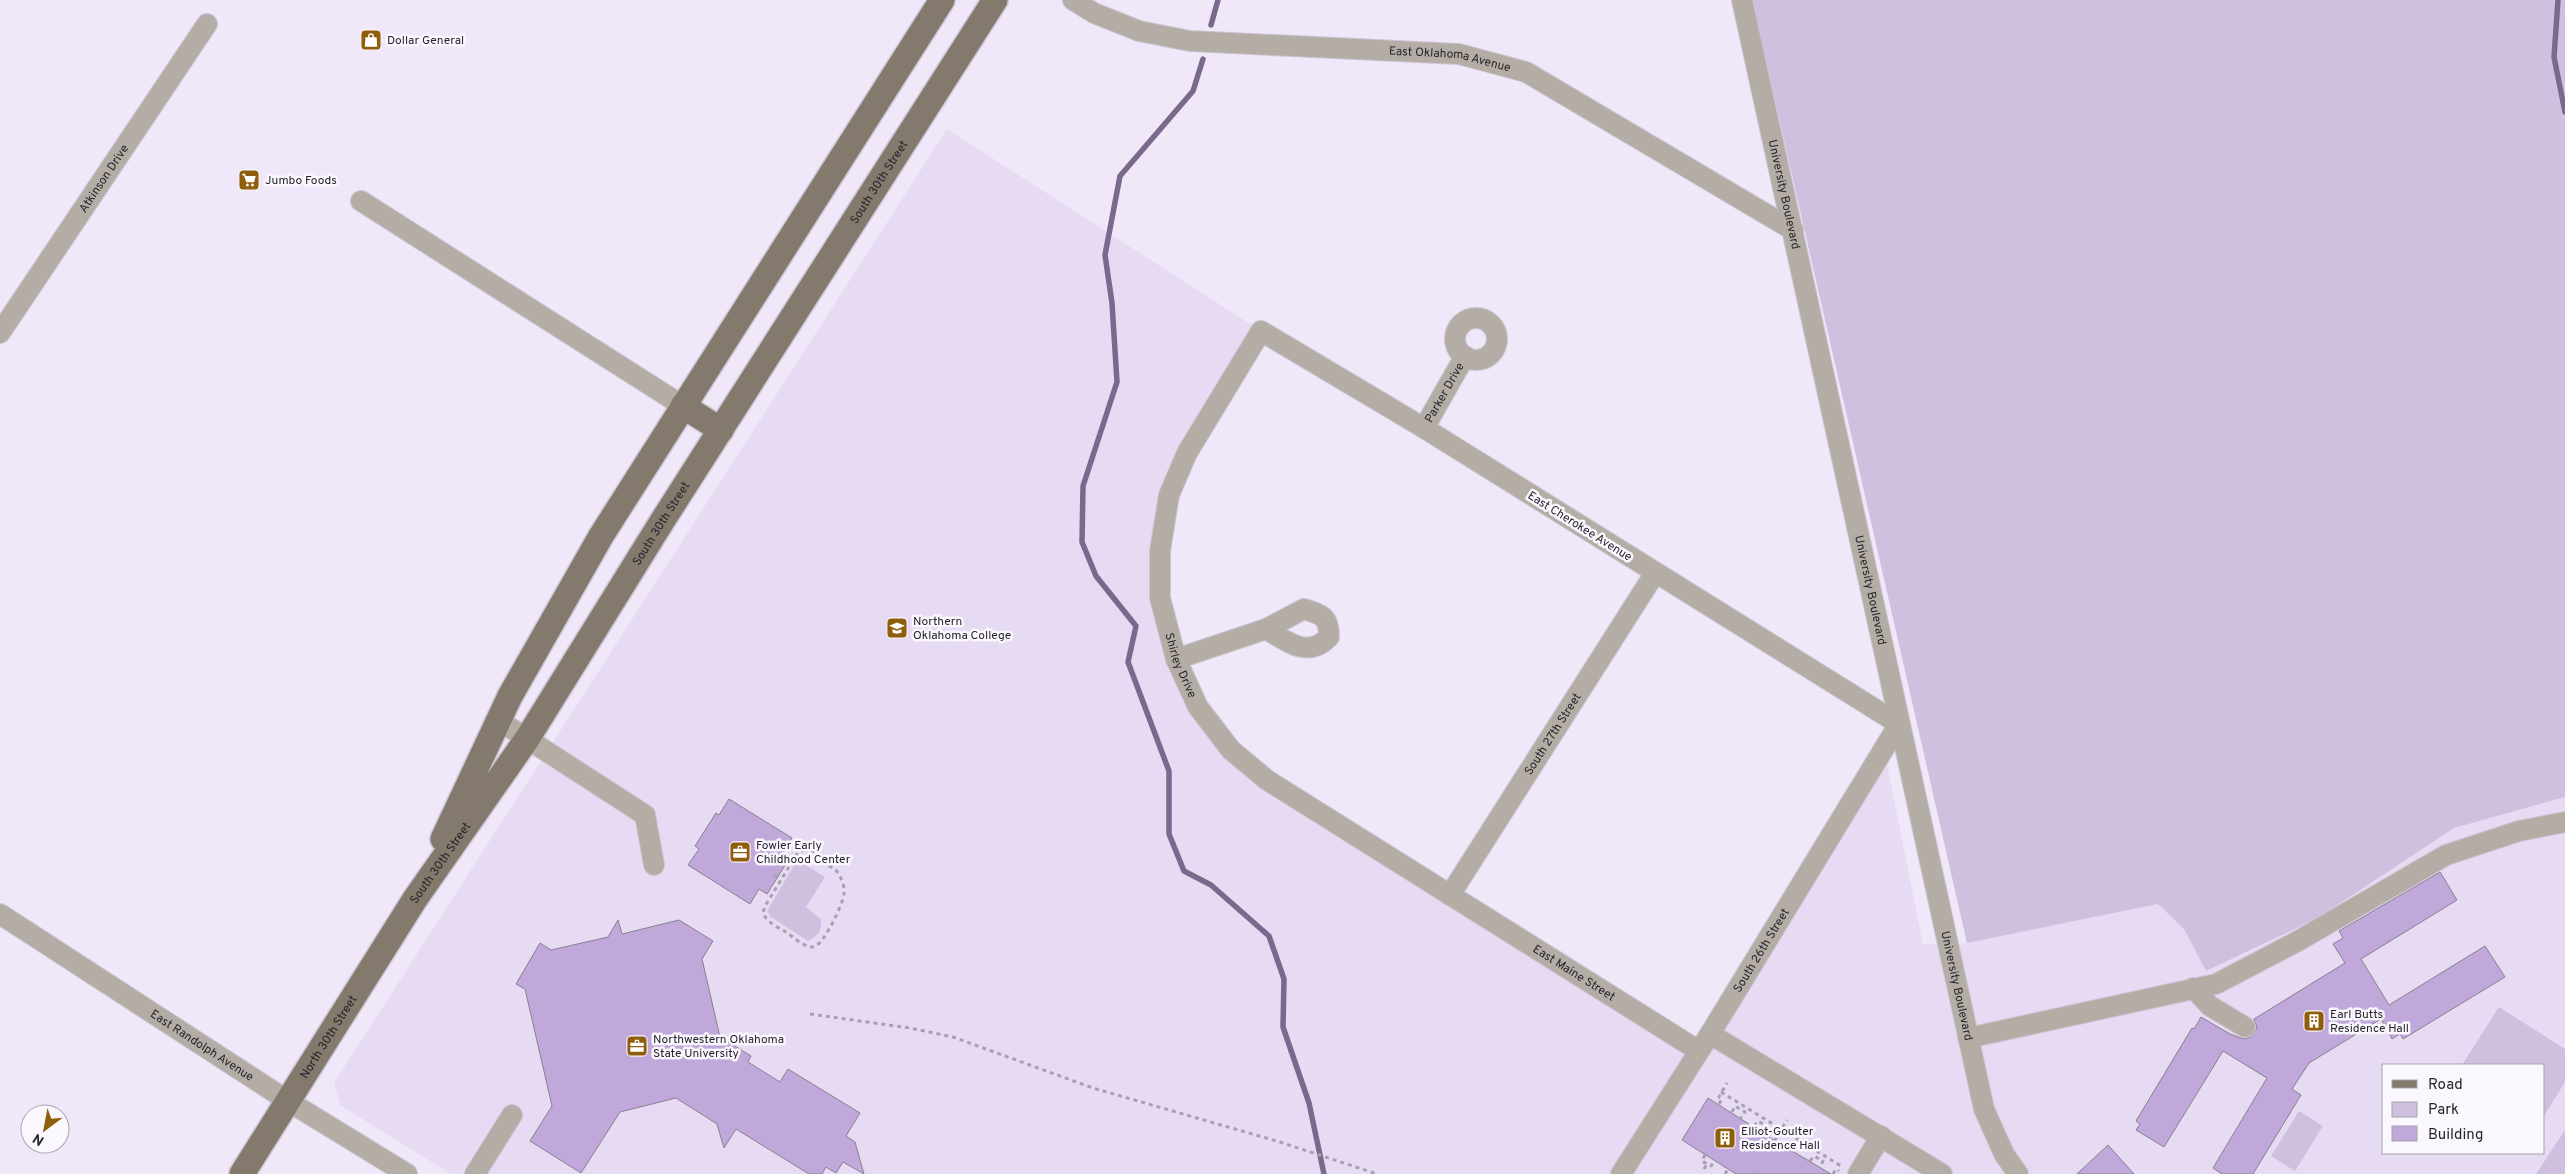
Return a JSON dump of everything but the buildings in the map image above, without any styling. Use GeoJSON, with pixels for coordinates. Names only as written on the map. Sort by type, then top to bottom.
{"type":"FeatureCollection","features":[{"type":"Feature","properties":{"kind":"main road","name":"South 30th Street"},"geometry":{"type":"LineString","coordinates":[[415,898],[498,720],[601,536],[942,0]]}},
{"type":"Feature","properties":{"kind":"main road","name":"South 30th Street"},"geometry":{"type":"LineString","coordinates":[[415,898],[527,739],[660,523],[994,0]]}},
{"type":"Feature","properties":{"kind":"main road"},"geometry":{"type":"LineString","coordinates":[[684,406],[721,430]]}},
{"type":"Feature","properties":{"kind":"main road","name":"North 30th Street"},"geometry":{"type":"LineString","coordinates":[[242,1174],[415,898]]}},
{"type":"Feature","properties":{"kind":"street","name":"East Oklahoma Avenue"},"geometry":{"type":"LineString","coordinates":[[1073,0],[1094,12],[1139,31],[1190,41],[1459,54],[1526,72],[1793,230]]}},
{"type":"Feature","properties":{"kind":"street","name":"University Boulevard"},"geometry":{"type":"LineString","coordinates":[[1742,0],[1898,724],[1984,1109],[2004,1154],[2018,1174]]}},
{"type":"Feature","properties":{"kind":"street","name":"Atkinson Drive"},"geometry":{"type":"LineString","coordinates":[[0,333],[207,24]]}},
{"type":"Feature","properties":{"kind":"street"},"geometry":{"type":"LineString","coordinates":[[361,201],[684,406]]}},
{"type":"Feature","properties":{"kind":"street","name":"East Cherokee Avenue"},"geometry":{"type":"LineString","coordinates":[[1261,332],[1424,428],[1898,724]]}},
{"type":"Feature","properties":{"kind":"street","name":"Shirley Drive"},"geometry":{"type":"LineString","coordinates":[[1261,332],[1187,453],[1170,495],[1160,551],[1160,598],[1176,659],[1198,707],[1231,750],[1267,780],[1450,895]]}},
{"type":"Feature","properties":{"kind":"street","name":"Parker Drive"},"geometry":{"type":"LineString","coordinates":[[1424,428],[1465,356]]}},
{"type":"Feature","properties":{"kind":"street","name":"South 27th Street"},"geometry":{"type":"LineString","coordinates":[[1450,895],[1655,573]]}},
{"type":"Feature","properties":{"kind":"street"},"geometry":{"type":"LineString","coordinates":[[1176,659],[1266,629]]}},
{"type":"Feature","properties":{"kind":"street"},"geometry":{"type":"LineString","coordinates":[[498,720],[645,815],[654,865]]}},
{"type":"Feature","properties":{"kind":"street","name":"South 26th Street"},"geometry":{"type":"LineString","coordinates":[[1621,1174],[1710,1034],[1898,724]]}},
{"type":"Feature","properties":{"kind":"street"},"geometry":{"type":"LineString","coordinates":[[1968,1038],[2216,984],[2298,941],[2446,854],[2519,831],[2565,822]]}},
{"type":"Feature","properties":{"kind":"street","name":"East Maine Street"},"geometry":{"type":"LineString","coordinates":[[1450,895],[1699,1051]]}},
{"type":"Feature","properties":{"kind":"street","name":"East Randolph Avenue"},"geometry":{"type":"LineString","coordinates":[[0,914],[288,1101],[407,1174]]}},
{"type":"Feature","properties":{"kind":"street"},"geometry":{"type":"LineString","coordinates":[[2193,988],[2210,1006],[2245,1027]]}},
{"type":"Feature","properties":{"kind":"street"},"geometry":{"type":"LineString","coordinates":[[1710,1034],[1942,1174]]}},
{"type":"Feature","properties":{"kind":"street"},"geometry":{"type":"LineString","coordinates":[[476,1174],[512,1115]]}},
{"type":"Feature","properties":{"kind":"street"},"geometry":{"type":"LineString","coordinates":[[1850,1170],[1881,1136]]}},
{"type":"Feature","properties":{"kind":"path"},"geometry":{"type":"LineString","coordinates":[[803,850],[817,853],[824,864],[839,873],[844,895],[819,946],[814,948],[806,945],[765,918],[764,906],[781,879],[799,851],[803,850]]}},
{"type":"Feature","properties":{"kind":"path"},"geometry":{"type":"LineString","coordinates":[[774,874],[781,879]]}},
{"type":"Feature","properties":{"kind":"path"},"geometry":{"type":"LineString","coordinates":[[810,1014],[910,1028],[953,1038],[1092,1088],[1280,1142],[1376,1174]]}},
{"type":"Feature","properties":{"kind":"path"},"geometry":{"type":"LineString","coordinates":[[1719,1104],[1722,1099],[1718,1097],[1727,1083]]}},
{"type":"Feature","properties":{"kind":"path"},"geometry":{"type":"LineString","coordinates":[[1721,1092],[1850,1170]]}},
{"type":"Feature","properties":{"kind":"path"},"geometry":{"type":"LineString","coordinates":[[1732,1112],[1735,1106],[1744,1112],[1741,1118]]}},
{"type":"Feature","properties":{"kind":"path"},"geometry":{"type":"LineString","coordinates":[[1740,1110],[1743,1106]]}},
{"type":"Feature","properties":{"kind":"path"},"geometry":{"type":"LineString","coordinates":[[1762,1124],[1765,1119]]}},
{"type":"Feature","properties":{"kind":"path"},"geometry":{"type":"LineString","coordinates":[[1770,1148],[1787,1120]]}},
{"type":"Feature","properties":{"kind":"path"},"geometry":{"type":"LineString","coordinates":[[1754,1126],[1758,1121],[1767,1126],[1764,1132]]}},
{"type":"Feature","properties":{"kind":"path"},"geometry":{"type":"LineString","coordinates":[[1796,1144],[1798,1140]]}},
{"type":"Feature","properties":{"kind":"path"},"geometry":{"type":"LineString","coordinates":[[1788,1147],[1792,1142],[1801,1147],[1797,1153]]}},
{"type":"Feature","properties":{"kind":"path"},"geometry":{"type":"LineString","coordinates":[[1818,1158],[1821,1154]]}},
{"type":"Feature","properties":{"kind":"path"},"geometry":{"type":"LineString","coordinates":[[1705,1155],[1702,1161],[1711,1166],[1714,1161]]}},
{"type":"Feature","properties":{"kind":"path"},"geometry":{"type":"LineString","coordinates":[[1810,1161],[1814,1156],[1818,1158],[1823,1161],[1820,1167]]}},
{"type":"Feature","properties":{"kind":"path"},"geometry":{"type":"LineString","coordinates":[[1704,1169],[1707,1164]]}},
{"type":"Feature","properties":{"kind":"path"},"geometry":{"type":"LineString","coordinates":[[1725,1174],[1728,1169]]}},
{"type":"Feature","properties":{"kind":"shaded area","name":"Northern Oklahoma College"},"geometry":{"type":"Polygon","coordinates":[[[947,129],[1261,331],[1187,453],[1160,551],[1176,659],[1231,750],[1699,1050],[1881,734],[1923,944],[1967,943],[2158,904],[2184,929],[2206,971],[2318,918],[2454,828],[2565,797],[2565,1174],[451,1174],[340,1105],[334,1083],[947,129]]]}},
{"type":"Feature","properties":{"kind":"green space"},"geometry":{"type":"Polygon","coordinates":[[[1752,0],[2565,0],[2565,797],[2454,828],[2318,918],[2206,971],[2184,929],[2158,904],[1967,943],[1752,0]]]}},
{"type":"Feature","properties":{"kind":"green space"},"geometry":{"type":"Polygon","coordinates":[[[797,860],[825,877],[806,907],[821,919],[819,932],[808,941],[771,917],[767,911],[797,860]]]}},
{"type":"Feature","properties":{"kind":"green space"},"geometry":{"type":"Polygon","coordinates":[[[2499,1007],[2565,1049],[2565,1082],[2545,1114],[2545,1064],[2463,1064],[2499,1007]]]}},
{"type":"Feature","properties":{"kind":"green space"},"geometry":{"type":"Polygon","coordinates":[[[2299,1111],[2323,1126],[2295,1171],[2271,1156],[2299,1111]]]}},
{"type":"Feature","properties":{"kind":"green space"},"geometry":{"type":"Polygon","coordinates":[[[2565,1130],[2565,1174],[2536,1174],[2565,1130]]]}},
{"type":"Feature","properties":{"kind":"waterway"},"geometry":{"type":"LineString","coordinates":[[1211,25],[1218,0]]}},
{"type":"Feature","properties":{"kind":"waterway"},"geometry":{"type":"LineString","coordinates":[[2558,0],[2554,57],[2565,112]]}},
{"type":"Feature","properties":{"kind":"waterway"},"geometry":{"type":"LineString","coordinates":[[1203,59],[1193,91],[1120,176],[1105,255],[1112,303],[1117,382],[1083,486],[1082,542],[1096,576],[1136,626],[1128,662],[1169,771],[1169,834],[1184,871],[1211,885],[1269,936],[1284,979],[1283,1027],[1309,1103],[1324,1174]]}},
{"type":"Feature","properties":{"kind":"place","name":"Dollar General"},"geometry":{"type":"Point","coordinates":[371,40]}},
{"type":"Feature","properties":{"kind":"place","name":"Jumbo Foods"},"geometry":{"type":"Point","coordinates":[249,180]}},
{"type":"Feature","properties":{"kind":"place","name":"Northern Oklahoma College"},"geometry":{"type":"Point","coordinates":[897,628]}},
{"type":"Feature","properties":{"kind":"place","name":"Fowler Early Childhood Center"},"geometry":{"type":"Point","coordinates":[740,852]}},
{"type":"Feature","properties":{"kind":"place","name":"Earl Butts Residence Hall"},"geometry":{"type":"Point","coordinates":[2314,1021]}},
{"type":"Feature","properties":{"kind":"place","name":"Northwestern Oklahoma State University"},"geometry":{"type":"Point","coordinates":[637,1046]}},
{"type":"Feature","properties":{"kind":"place","name":"Elliot-Goulter Residence Hall"},"geometry":{"type":"Point","coordinates":[1725,1138]}}]}
